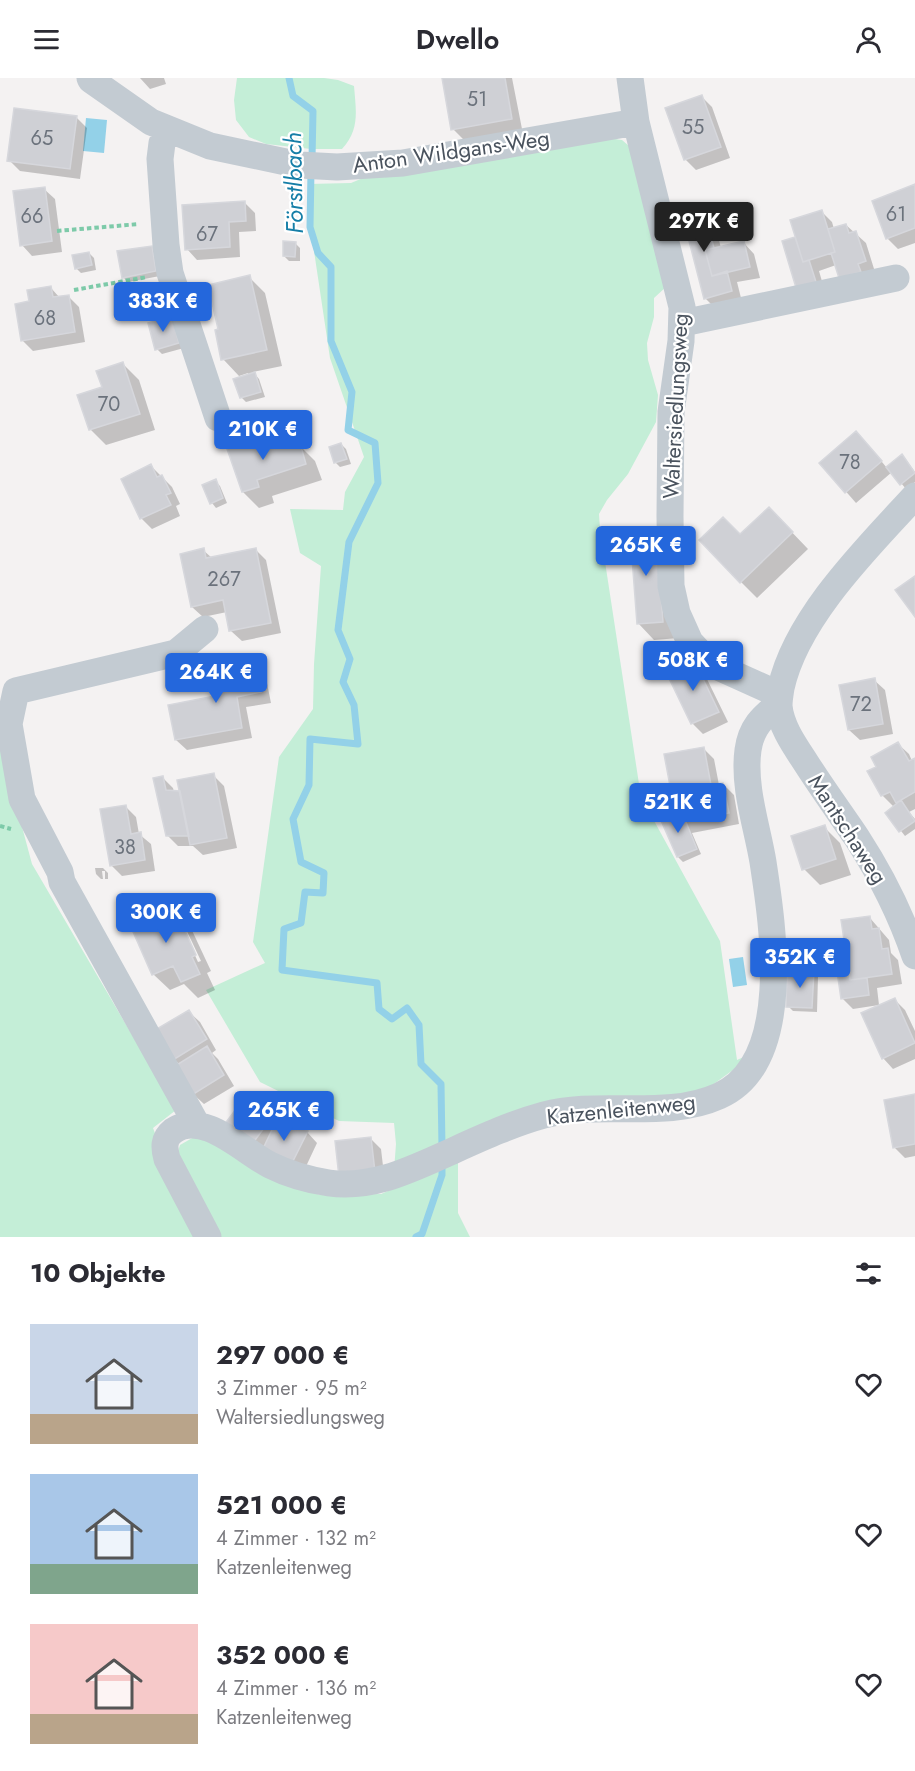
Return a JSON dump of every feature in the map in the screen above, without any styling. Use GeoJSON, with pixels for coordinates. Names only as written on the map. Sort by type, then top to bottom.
{"type":"FeatureCollection","features":[{"type":"Feature","properties":{"kind":"street"},"geometry":{"type":"LineString","coordinates":[[630,78],[636,122]]}},
{"type":"Feature","properties":{"kind":"street","name":"Anton Wildgans-Weg"},"geometry":{"type":"LineString","coordinates":[[84,79],[151,122],[210,146],[300,165],[337,167],[403,163],[636,122]]}},
{"type":"Feature","properties":{"kind":"street","name":"Waltersiedlungsweg"},"geometry":{"type":"LineString","coordinates":[[636,122],[679,292],[683,322],[671,412],[671,586],[677,613],[690,642],[705,658],[718,668],[779,699]]}},
{"type":"Feature","properties":{"kind":"street"},"geometry":{"type":"LineString","coordinates":[[168,129],[162,143],[160,159],[170,273],[218,418]]}},
{"type":"Feature","properties":{"kind":"street"},"geometry":{"type":"LineString","coordinates":[[683,322],[896,278]]}},
{"type":"Feature","properties":{"kind":"street"},"geometry":{"type":"LineString","coordinates":[[779,699],[784,674],[793,652],[821,607],[854,562],[915,496]]}},
{"type":"Feature","properties":{"kind":"street"},"geometry":{"type":"LineString","coordinates":[[205,628],[176,652],[15,691],[9,724],[22,799],[60,872],[62,882],[197,1125],[180,1127],[172,1132],[165,1143],[165,1150],[167,1159],[208,1237]]}},
{"type":"Feature","properties":{"kind":"street","name":"Mantschaweg"},"geometry":{"type":"LineString","coordinates":[[779,699],[781,719],[791,741],[857,838],[885,884],[915,956]]}},
{"type":"Feature","properties":{"kind":"street","name":"Katzenleitenweg"},"geometry":{"type":"LineString","coordinates":[[197,1125],[223,1135],[252,1156],[272,1166],[310,1179],[347,1185],[396,1176],[493,1132],[544,1115],[593,1108],[658,1108],[705,1101],[737,1084],[752,1068],[762,1049],[770,1021],[773,957],[762,862],[747,780],[748,749],[754,730],[779,699]]}},
{"type":"Feature","properties":{"kind":"path"},"geometry":{"type":"LineString","coordinates":[[57,231],[164,222]]}},
{"type":"Feature","properties":{"kind":"path"},"geometry":{"type":"LineString","coordinates":[[74,290],[170,273]]}},
{"type":"Feature","properties":{"kind":"green space"},"geometry":{"type":"Polygon","coordinates":[[[237,78],[324,78],[354,86],[356,119],[352,135],[342,149],[311,149],[266,144],[249,137],[236,120],[234,100],[237,78]]]}},
{"type":"Feature","properties":{"kind":"green space"},"geometry":{"type":"Polygon","coordinates":[[[608,138],[622,140],[629,146],[667,286],[654,298],[654,317],[647,343],[648,360],[658,395],[656,422],[628,474],[599,514],[600,529],[641,797],[720,941],[737,1060],[748,1055],[744,1062],[700,1094],[611,1100],[394,1170],[396,1144],[394,1123],[339,1121],[260,1082],[206,990],[265,963],[253,942],[279,757],[313,709],[321,566],[300,553],[290,509],[343,510],[345,492],[364,457],[330,358],[314,251],[308,184],[351,183],[363,178],[608,138]]]}},
{"type":"Feature","properties":{"kind":"green space"},"geometry":{"type":"Polygon","coordinates":[[[0,745],[32,864],[176,1110],[153,1128],[194,1237],[0,1237],[0,745]]]}},
{"type":"Feature","properties":{"kind":"green space"},"geometry":{"type":"Polygon","coordinates":[[[194,1137],[216,1142],[281,1179],[320,1195],[381,1194],[458,1161],[458,1213],[470,1237],[214,1237],[175,1161],[180,1145],[194,1137]]]}},
{"type":"Feature","properties":{"kind":"water"},"geometry":{"type":"Polygon","coordinates":[[[86,118],[107,120],[104,153],[83,151],[86,118]]]}},
{"type":"Feature","properties":{"kind":"water"},"geometry":{"type":"Polygon","coordinates":[[[743,957],[747,985],[733,987],[729,959],[743,957]]]}},
{"type":"Feature","properties":{"kind":"building"},"geometry":{"type":"Polygon","coordinates":[[[442,78],[505,78],[512,119],[451,130],[442,78]]]}},
{"type":"Feature","properties":{"kind":"building"},"geometry":{"type":"Polygon","coordinates":[[[702,95],[721,147],[684,160],[665,108],[702,95]]]}},
{"type":"Feature","properties":{"kind":"building"},"geometry":{"type":"Polygon","coordinates":[[[14,108],[77,116],[70,169],[7,161],[14,108]]]}},
{"type":"Feature","properties":{"kind":"building"},"geometry":{"type":"Polygon","coordinates":[[[915,184],[915,228],[886,239],[872,201],[915,184]]]}},
{"type":"Feature","properties":{"kind":"building"},"geometry":{"type":"Polygon","coordinates":[[[45,187],[52,241],[20,246],[13,191],[45,187]]]}},
{"type":"Feature","properties":{"kind":"building"},"geometry":{"type":"Polygon","coordinates":[[[245,201],[246,221],[229,222],[230,247],[185,250],[182,205],[245,201]]]}},
{"type":"Feature","properties":{"kind":"building"},"geometry":{"type":"Polygon","coordinates":[[[702,204],[714,248],[705,250],[712,276],[727,271],[732,291],[704,299],[681,210],[702,204]]]}},
{"type":"Feature","properties":{"kind":"building"},"geometry":{"type":"Polygon","coordinates":[[[822,210],[835,252],[803,262],[790,220],[822,210]]]}},
{"type":"Feature","properties":{"kind":"building"},"geometry":{"type":"Polygon","coordinates":[[[846,224],[849,233],[856,231],[866,261],[858,264],[861,272],[839,278],[831,253],[835,252],[828,229],[846,224]]]}},
{"type":"Feature","properties":{"kind":"building"},"geometry":{"type":"Polygon","coordinates":[[[795,237],[803,262],[809,260],[817,285],[797,291],[782,241],[795,237]]]}},
{"type":"Feature","properties":{"kind":"building"},"geometry":{"type":"Polygon","coordinates":[[[283,241],[296,242],[295,257],[283,256],[283,241]]]}},
{"type":"Feature","properties":{"kind":"building"},"geometry":{"type":"Polygon","coordinates":[[[744,241],[750,267],[712,276],[705,250],[744,241]]]}},
{"type":"Feature","properties":{"kind":"building"},"geometry":{"type":"Polygon","coordinates":[[[152,246],[156,271],[122,278],[117,251],[152,246]]]}},
{"type":"Feature","properties":{"kind":"building"},"geometry":{"type":"Polygon","coordinates":[[[89,252],[92,265],[75,269],[72,255],[89,252]]]}},
{"type":"Feature","properties":{"kind":"building"},"geometry":{"type":"Polygon","coordinates":[[[250,275],[267,350],[221,360],[215,330],[218,329],[208,285],[250,275]]]}},
{"type":"Feature","properties":{"kind":"building"},"geometry":{"type":"Polygon","coordinates":[[[51,286],[53,297],[69,295],[75,332],[21,341],[15,304],[29,301],[27,290],[51,286]]]}},
{"type":"Feature","properties":{"kind":"building"},"geometry":{"type":"Polygon","coordinates":[[[172,316],[179,343],[155,350],[148,323],[172,316]]]}},
{"type":"Feature","properties":{"kind":"building"},"geometry":{"type":"Polygon","coordinates":[[[123,362],[140,414],[89,430],[77,395],[102,387],[96,371],[123,362]]]}},
{"type":"Feature","properties":{"kind":"building"},"geometry":{"type":"Polygon","coordinates":[[[255,372],[261,392],[240,398],[233,379],[255,372]]]}},
{"type":"Feature","properties":{"kind":"building"},"geometry":{"type":"Polygon","coordinates":[[[856,431],[882,461],[845,493],[819,463],[856,431]]]}},
{"type":"Feature","properties":{"kind":"building"},"geometry":{"type":"Polygon","coordinates":[[[278,438],[282,448],[300,443],[306,464],[257,480],[259,487],[242,492],[226,446],[245,440],[247,448],[278,438]]]}},
{"type":"Feature","properties":{"kind":"building"},"geometry":{"type":"Polygon","coordinates":[[[341,443],[347,459],[334,463],[329,447],[341,443]]]}},
{"type":"Feature","properties":{"kind":"building"},"geometry":{"type":"Polygon","coordinates":[[[902,454],[915,473],[900,485],[886,467],[902,454]]]}},
{"type":"Feature","properties":{"kind":"building"},"geometry":{"type":"Polygon","coordinates":[[[151,464],[157,477],[162,475],[171,493],[166,495],[171,505],[140,519],[121,479],[151,464]]]}},
{"type":"Feature","properties":{"kind":"building"},"geometry":{"type":"Polygon","coordinates":[[[216,479],[223,498],[210,504],[202,485],[216,479]]]}},
{"type":"Feature","properties":{"kind":"building"},"geometry":{"type":"Polygon","coordinates":[[[769,507],[793,532],[740,583],[699,540],[723,517],[740,534],[769,507]]]}},
{"type":"Feature","properties":{"kind":"building"},"geometry":{"type":"Polygon","coordinates":[[[656,530],[663,622],[637,624],[630,531],[656,530]]]}},
{"type":"Feature","properties":{"kind":"building"},"geometry":{"type":"Polygon","coordinates":[[[204,548],[206,558],[256,548],[271,623],[229,631],[223,600],[191,607],[180,554],[204,548]]]}},
{"type":"Feature","properties":{"kind":"building"},"geometry":{"type":"Polygon","coordinates":[[[915,576],[915,617],[895,590],[915,576]]]}},
{"type":"Feature","properties":{"kind":"building"},"geometry":{"type":"Polygon","coordinates":[[[694,660],[719,712],[691,724],[667,674],[694,660]]]}},
{"type":"Feature","properties":{"kind":"building"},"geometry":{"type":"Polygon","coordinates":[[[255,661],[261,692],[237,697],[242,728],[175,740],[168,705],[220,695],[215,668],[255,661]]]}},
{"type":"Feature","properties":{"kind":"building"},"geometry":{"type":"Polygon","coordinates":[[[875,678],[883,724],[848,730],[839,685],[875,678]]]}},
{"type":"Feature","properties":{"kind":"building"},"geometry":{"type":"Polygon","coordinates":[[[898,742],[909,761],[915,758],[915,792],[896,803],[890,792],[881,796],[867,771],[876,767],[871,757],[898,742]]]}},
{"type":"Feature","properties":{"kind":"building"},"geometry":{"type":"Polygon","coordinates":[[[704,747],[711,785],[723,783],[729,813],[677,823],[664,754],[704,747]]]}},
{"type":"Feature","properties":{"kind":"building"},"geometry":{"type":"Polygon","coordinates":[[[214,773],[227,838],[190,845],[177,780],[214,773]]]}},
{"type":"Feature","properties":{"kind":"building"},"geometry":{"type":"Polygon","coordinates":[[[163,776],[166,790],[180,791],[189,836],[166,836],[153,778],[163,776]]]}},
{"type":"Feature","properties":{"kind":"building"},"geometry":{"type":"Polygon","coordinates":[[[901,800],[915,821],[899,832],[885,813],[901,800]]]}},
{"type":"Feature","properties":{"kind":"building"},"geometry":{"type":"Polygon","coordinates":[[[126,805],[131,834],[141,832],[145,860],[110,866],[100,809],[126,805]]]}},
{"type":"Feature","properties":{"kind":"building"},"geometry":{"type":"Polygon","coordinates":[[[674,810],[677,823],[686,822],[697,849],[677,857],[659,816],[674,810]]]}},
{"type":"Feature","properties":{"kind":"building"},"geometry":{"type":"Polygon","coordinates":[[[825,825],[836,859],[802,870],[791,836],[825,825]]]}},
{"type":"Feature","properties":{"kind":"building"},"geometry":{"type":"Polygon","coordinates":[[[174,906],[196,955],[192,957],[200,974],[181,982],[173,966],[152,975],[130,925],[174,906]]]}},
{"type":"Feature","properties":{"kind":"building"},"geometry":{"type":"Polygon","coordinates":[[[870,916],[872,929],[879,928],[882,949],[888,948],[892,974],[850,980],[841,920],[870,916]]]}},
{"type":"Feature","properties":{"kind":"building"},"geometry":{"type":"Polygon","coordinates":[[[847,955],[850,980],[867,978],[869,995],[841,999],[835,957],[847,955]]]}},
{"type":"Feature","properties":{"kind":"building"},"geometry":{"type":"Polygon","coordinates":[[[787,970],[814,971],[812,1008],[786,1007],[787,970]]]}},
{"type":"Feature","properties":{"kind":"building"},"geometry":{"type":"Polygon","coordinates":[[[895,998],[915,1043],[882,1059],[861,1013],[895,998]]]}},
{"type":"Feature","properties":{"kind":"building"},"geometry":{"type":"Polygon","coordinates":[[[189,1010],[207,1039],[173,1060],[155,1030],[189,1010]]]}},
{"type":"Feature","properties":{"kind":"building"},"geometry":{"type":"Polygon","coordinates":[[[207,1046],[224,1075],[192,1095],[175,1066],[207,1046]]]}},
{"type":"Feature","properties":{"kind":"building"},"geometry":{"type":"Polygon","coordinates":[[[915,1094],[915,1144],[893,1148],[884,1100],[915,1094]]]}},
{"type":"Feature","properties":{"kind":"building"},"geometry":{"type":"Polygon","coordinates":[[[246,1096],[273,1116],[250,1147],[223,1126],[246,1096]]]}},
{"type":"Feature","properties":{"kind":"building"},"geometry":{"type":"Polygon","coordinates":[[[278,1117],[308,1131],[290,1167],[261,1153],[278,1117]]]}},
{"type":"Feature","properties":{"kind":"building"},"geometry":{"type":"Polygon","coordinates":[[[371,1137],[375,1172],[339,1177],[335,1141],[371,1137]]]}},
{"type":"Feature","properties":{"kind":"waterway","name":"Förstlbach"},"geometry":{"type":"LineString","coordinates":[[289,78],[293,96],[313,111],[312,159]]}},
{"type":"Feature","properties":{"kind":"waterway","name":"Förstlbach"},"geometry":{"type":"LineString","coordinates":[[311,170],[310,227],[318,253],[331,267],[331,341],[352,392],[348,430],[375,443],[378,483],[349,542],[338,630],[350,659],[343,682],[354,705],[358,744],[310,739],[309,785],[293,819],[301,862],[324,873],[323,893],[305,892],[301,923],[284,929],[282,970],[377,983],[379,1009],[392,1019],[407,1008],[419,1025],[421,1064],[441,1084],[442,1148]]}},
{"type":"Feature","properties":{"kind":"waterway","name":"Förstlbach"},"geometry":{"type":"LineString","coordinates":[[416,1237],[422,1234],[442,1175],[442,1162]]}}]}
